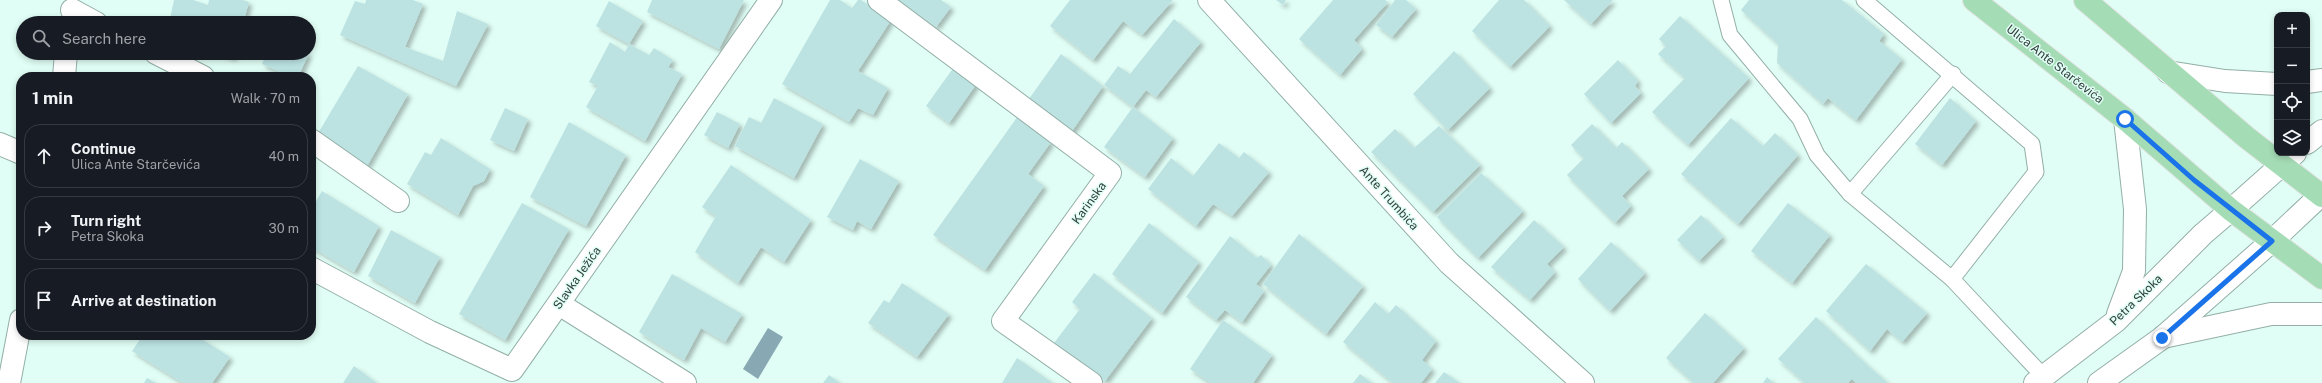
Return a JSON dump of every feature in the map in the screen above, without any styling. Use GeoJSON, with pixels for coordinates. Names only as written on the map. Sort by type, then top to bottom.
{"type":"FeatureCollection","features":[{"type":"Feature","properties":{"kind":"main road","name":"Ulica Ante Starčevića"},"geometry":{"type":"LineString","coordinates":[[1974,0],[2125,119],[2232,210],[2322,278]]}},
{"type":"Feature","properties":{"kind":"main road"},"geometry":{"type":"LineString","coordinates":[[2086,0],[2168,72],[2246,137],[2288,158],[2322,195]]}},
{"type":"Feature","properties":{"kind":"street","name":"Slavka Ježića"},"geometry":{"type":"LineString","coordinates":[[316,271],[430,332],[512,370],[771,0]]}},
{"type":"Feature","properties":{"kind":"street","name":"Karinska"},"geometry":{"type":"LineString","coordinates":[[879,0],[1110,173],[1003,322],[1091,383]]}},
{"type":"Feature","properties":{"kind":"street","name":"Ante Trumbića"},"geometry":{"type":"LineString","coordinates":[[1209,0],[1449,263],[1583,383]]}},
{"type":"Feature","properties":{"kind":"street"},"geometry":{"type":"LineString","coordinates":[[72,11],[82,16]]}},
{"type":"Feature","properties":{"kind":"street"},"geometry":{"type":"LineString","coordinates":[[64,72],[65,60]]}},
{"type":"Feature","properties":{"kind":"street"},"geometry":{"type":"LineString","coordinates":[[170,60],[193,72]]}},
{"type":"Feature","properties":{"kind":"street"},"geometry":{"type":"LineString","coordinates":[[2168,72],[2225,81],[2274,84]]}},
{"type":"Feature","properties":{"kind":"street"},"geometry":{"type":"LineString","coordinates":[[2310,82],[2322,80]]}},
{"type":"Feature","properties":{"kind":"street"},"geometry":{"type":"LineString","coordinates":[[2116,321],[2134,271],[2135,209],[2125,119]]}},
{"type":"Feature","properties":{"kind":"street"},"geometry":{"type":"LineString","coordinates":[[2310,140],[2322,130]]}},
{"type":"Feature","properties":{"kind":"street"},"geometry":{"type":"LineString","coordinates":[[316,143],[398,200]]}},
{"type":"Feature","properties":{"kind":"street"},"geometry":{"type":"LineString","coordinates":[[0,144],[16,151]]}},
{"type":"Feature","properties":{"kind":"street","name":"Petra Skoka"},"geometry":{"type":"LineString","coordinates":[[2039,380],[2116,321],[2203,234],[2232,210],[2288,158]]}},
{"type":"Feature","properties":{"kind":"street"},"geometry":{"type":"LineString","coordinates":[[2098,383],[2162,338],[2322,195]]}},
{"type":"Feature","properties":{"kind":"street"},"geometry":{"type":"LineString","coordinates":[[559,304],[685,383]]}},
{"type":"Feature","properties":{"kind":"street"},"geometry":{"type":"LineString","coordinates":[[2162,338],[2271,314],[2322,314]]}},
{"type":"Feature","properties":{"kind":"street"},"geometry":{"type":"LineString","coordinates":[[9,383],[17,340]]}},
{"type":"Feature","properties":{"kind":"lane"},"geometry":{"type":"LineString","coordinates":[[1721,0],[1730,35],[1800,120],[1818,156],[1850,194],[1952,279],[2039,380]]}},
{"type":"Feature","properties":{"kind":"lane"},"geometry":{"type":"LineString","coordinates":[[1864,0],[1953,74],[2032,144],[2036,172],[1952,279]]}},
{"type":"Feature","properties":{"kind":"lane"},"geometry":{"type":"LineString","coordinates":[[1850,194],[1953,74]]}},
{"type":"Feature","properties":{"kind":"water"},"geometry":{"type":"Polygon","coordinates":[[[768,328],[783,337],[758,379],[743,369],[768,328]]]}},
{"type":"Feature","properties":{"kind":"building"},"geometry":{"type":"Polygon","coordinates":[[[174,0],[193,0],[208,5],[209,0],[243,0],[249,2],[245,16],[171,16],[174,0]]]}},
{"type":"Feature","properties":{"kind":"building"},"geometry":{"type":"Polygon","coordinates":[[[366,0],[413,0],[423,4],[405,47],[443,61],[457,11],[488,24],[456,86],[340,35],[355,1],[365,4],[366,0]]]}},
{"type":"Feature","properties":{"kind":"building"},"geometry":{"type":"Polygon","coordinates":[[[652,0],[744,0],[719,49],[647,12],[652,0]]]}},
{"type":"Feature","properties":{"kind":"building"},"geometry":{"type":"Polygon","coordinates":[[[830,0],[840,0],[852,8],[858,0],[861,0],[891,20],[858,71],[888,88],[873,115],[858,108],[849,122],[782,84],[830,0]]]}},
{"type":"Feature","properties":{"kind":"building"},"geometry":{"type":"Polygon","coordinates":[[[898,0],[941,0],[951,7],[936,27],[898,0]]]}},
{"type":"Feature","properties":{"kind":"building"},"geometry":{"type":"Polygon","coordinates":[[[1070,0],[1173,0],[1142,35],[1123,21],[1093,60],[1050,26],[1070,0]]]}},
{"type":"Feature","properties":{"kind":"building"},"geometry":{"type":"Polygon","coordinates":[[[1276,0],[1286,0],[1283,5],[1276,0]]]}},
{"type":"Feature","properties":{"kind":"building"},"geometry":{"type":"Polygon","coordinates":[[[1333,0],[1385,0],[1388,2],[1354,40],[1362,49],[1340,75],[1299,39],[1333,0]]]}},
{"type":"Feature","properties":{"kind":"building"},"geometry":{"type":"Polygon","coordinates":[[[1395,0],[1406,0],[1416,9],[1392,37],[1376,25],[1395,0]]]}},
{"type":"Feature","properties":{"kind":"building"},"geometry":{"type":"Polygon","coordinates":[[[1499,0],[1524,0],[1550,26],[1510,67],[1472,31],[1499,0]]]}},
{"type":"Feature","properties":{"kind":"building"},"geometry":{"type":"Polygon","coordinates":[[[1564,0],[1613,0],[1591,24],[1564,0]]]}},
{"type":"Feature","properties":{"kind":"building"},"geometry":{"type":"Polygon","coordinates":[[[1749,0],[1842,0],[1884,34],[1879,41],[1902,59],[1856,120],[1828,98],[1823,104],[1777,63],[1778,44],[1741,10],[1749,0]]]}},
{"type":"Feature","properties":{"kind":"building"},"geometry":{"type":"Polygon","coordinates":[[[609,1],[643,21],[629,44],[596,26],[609,1]]]}},
{"type":"Feature","properties":{"kind":"building"},"geometry":{"type":"Polygon","coordinates":[[[1680,16],[1749,78],[1688,145],[1652,112],[1685,78],[1658,54],[1666,46],[1659,39],[1680,16]]]}},
{"type":"Feature","properties":{"kind":"building"},"geometry":{"type":"Polygon","coordinates":[[[1174,19],[1201,42],[1156,97],[1146,90],[1133,107],[1104,85],[1118,66],[1130,74],[1174,19]]]}},
{"type":"Feature","properties":{"kind":"building"},"geometry":{"type":"Polygon","coordinates":[[[610,42],[625,52],[629,44],[649,55],[654,48],[673,60],[668,67],[682,74],[645,141],[586,107],[598,86],[589,82],[610,42]]]}},
{"type":"Feature","properties":{"kind":"building"},"geometry":{"type":"Polygon","coordinates":[[[1454,51],[1490,88],[1448,130],[1413,94],[1454,51]]]}},
{"type":"Feature","properties":{"kind":"building"},"geometry":{"type":"Polygon","coordinates":[[[1061,54],[1103,86],[1070,134],[1026,103],[1061,54]]]}},
{"type":"Feature","properties":{"kind":"building"},"geometry":{"type":"Polygon","coordinates":[[[264,60],[306,60],[300,72],[280,72],[262,64],[264,60]]]}},
{"type":"Feature","properties":{"kind":"building"},"geometry":{"type":"Polygon","coordinates":[[[1618,60],[1638,81],[1635,86],[1641,93],[1611,123],[1584,94],[1618,60]]]}},
{"type":"Feature","properties":{"kind":"building"},"geometry":{"type":"Polygon","coordinates":[[[358,66],[408,94],[367,166],[317,135],[358,66]]]}},
{"type":"Feature","properties":{"kind":"building"},"geometry":{"type":"Polygon","coordinates":[[[954,67],[977,83],[949,123],[926,106],[954,67]]]}},
{"type":"Feature","properties":{"kind":"building"},"geometry":{"type":"Polygon","coordinates":[[[774,98],[823,124],[794,178],[735,146],[749,117],[761,123],[774,98]]]}},
{"type":"Feature","properties":{"kind":"building"},"geometry":{"type":"Polygon","coordinates":[[[1950,98],[1976,121],[1942,165],[1915,144],[1950,98]]]}},
{"type":"Feature","properties":{"kind":"building"},"geometry":{"type":"Polygon","coordinates":[[[1133,107],[1173,138],[1145,177],[1104,147],[1133,107]]]}},
{"type":"Feature","properties":{"kind":"building"},"geometry":{"type":"Polygon","coordinates":[[[505,108],[528,119],[514,151],[490,140],[505,108]]]}},
{"type":"Feature","properties":{"kind":"building"},"geometry":{"type":"Polygon","coordinates":[[[717,112],[740,124],[728,148],[704,135],[717,112]]]}},
{"type":"Feature","properties":{"kind":"building"},"geometry":{"type":"Polygon","coordinates":[[[1018,116],[1051,142],[1028,174],[1044,186],[985,270],[933,235],[1018,116]]]}},
{"type":"Feature","properties":{"kind":"building"},"geometry":{"type":"Polygon","coordinates":[[[1731,118],[1763,146],[1775,133],[1798,155],[1738,224],[1681,174],[1731,118]]]}},
{"type":"Feature","properties":{"kind":"building"},"geometry":{"type":"Polygon","coordinates":[[[569,122],[626,155],[586,226],[530,197],[569,122]]]}},
{"type":"Feature","properties":{"kind":"building"},"geometry":{"type":"Polygon","coordinates":[[[1592,124],[1616,148],[1622,142],[1649,169],[1622,196],[1631,206],[1615,223],[1567,175],[1584,158],[1571,145],[1592,124]]]}},
{"type":"Feature","properties":{"kind":"building"},"geometry":{"type":"Polygon","coordinates":[[[1439,126],[1480,165],[1433,212],[1371,152],[1395,129],[1414,148],[1439,126]]]}},
{"type":"Feature","properties":{"kind":"building"},"geometry":{"type":"Polygon","coordinates":[[[441,138],[490,169],[484,181],[473,186],[458,215],[407,184],[425,152],[431,155],[441,138]]]}},
{"type":"Feature","properties":{"kind":"building"},"geometry":{"type":"Polygon","coordinates":[[[1219,143],[1239,158],[1244,152],[1269,172],[1232,216],[1213,204],[1196,226],[1148,189],[1171,158],[1193,176],[1219,143]]]}},
{"type":"Feature","properties":{"kind":"building"},"geometry":{"type":"Polygon","coordinates":[[[860,159],[899,181],[871,229],[857,221],[853,230],[827,217],[860,159]]]}},
{"type":"Feature","properties":{"kind":"building"},"geometry":{"type":"Polygon","coordinates":[[[731,165],[811,220],[784,262],[761,247],[738,283],[695,252],[716,216],[702,207],[731,165]]]}},
{"type":"Feature","properties":{"kind":"building"},"geometry":{"type":"Polygon","coordinates":[[[1481,173],[1523,211],[1478,258],[1437,217],[1481,173]]]}},
{"type":"Feature","properties":{"kind":"building"},"geometry":{"type":"Polygon","coordinates":[[[322,191],[379,226],[354,272],[316,250],[316,201],[322,191]]]}},
{"type":"Feature","properties":{"kind":"building"},"geometry":{"type":"Polygon","coordinates":[[[522,203],[569,229],[505,340],[459,314],[522,203]]]}},
{"type":"Feature","properties":{"kind":"building"},"geometry":{"type":"Polygon","coordinates":[[[1788,203],[1830,235],[1792,283],[1751,251],[1788,203]]]}},
{"type":"Feature","properties":{"kind":"building"},"geometry":{"type":"Polygon","coordinates":[[[1701,215],[1723,237],[1699,261],[1677,240],[1701,215]]]}},
{"type":"Feature","properties":{"kind":"building"},"geometry":{"type":"Polygon","coordinates":[[[1534,220],[1564,247],[1547,264],[1555,272],[1530,300],[1491,267],[1534,220]]]}},
{"type":"Feature","properties":{"kind":"building"},"geometry":{"type":"Polygon","coordinates":[[[1149,223],[1199,262],[1162,313],[1112,274],[1149,223]]]}},
{"type":"Feature","properties":{"kind":"building"},"geometry":{"type":"Polygon","coordinates":[[[391,230],[440,257],[415,303],[368,276],[391,230]]]}},
{"type":"Feature","properties":{"kind":"building"},"geometry":{"type":"Polygon","coordinates":[[[1299,234],[1363,286],[1326,334],[1263,284],[1299,234]]]}},
{"type":"Feature","properties":{"kind":"building"},"geometry":{"type":"Polygon","coordinates":[[[1230,236],[1257,258],[1261,255],[1271,265],[1256,284],[1264,291],[1242,322],[1225,310],[1216,320],[1186,297],[1230,236]]]}},
{"type":"Feature","properties":{"kind":"building"},"geometry":{"type":"Polygon","coordinates":[[[1611,242],[1645,273],[1610,311],[1578,279],[1611,242]]]}},
{"type":"Feature","properties":{"kind":"building"},"geometry":{"type":"Polygon","coordinates":[[[1866,264],[1927,313],[1902,342],[1887,329],[1870,351],[1826,311],[1866,264]]]}},
{"type":"Feature","properties":{"kind":"building"},"geometry":{"type":"Polygon","coordinates":[[[1094,273],[1152,318],[1105,381],[1054,343],[1080,309],[1072,302],[1094,273]]]}},
{"type":"Feature","properties":{"kind":"building"},"geometry":{"type":"Polygon","coordinates":[[[672,274],[742,314],[725,342],[701,328],[684,360],[639,332],[672,274]]]}},
{"type":"Feature","properties":{"kind":"building"},"geometry":{"type":"Polygon","coordinates":[[[902,283],[949,314],[917,357],[868,323],[884,300],[889,303],[902,283]]]}},
{"type":"Feature","properties":{"kind":"building"},"geometry":{"type":"Polygon","coordinates":[[[1375,302],[1388,314],[1396,305],[1436,341],[1422,360],[1432,369],[1421,383],[1393,383],[1343,342],[1375,302]]]}},
{"type":"Feature","properties":{"kind":"building"},"geometry":{"type":"Polygon","coordinates":[[[1705,313],[1744,348],[1713,383],[1694,383],[1666,358],[1705,313]]]}},
{"type":"Feature","properties":{"kind":"building"},"geometry":{"type":"Polygon","coordinates":[[[1816,317],[1888,383],[1857,383],[1852,379],[1848,383],[1805,383],[1778,359],[1816,317]]]}},
{"type":"Feature","properties":{"kind":"building"},"geometry":{"type":"Polygon","coordinates":[[[1223,320],[1272,355],[1253,383],[1211,383],[1190,369],[1223,320]]]}},
{"type":"Feature","properties":{"kind":"building"},"geometry":{"type":"Polygon","coordinates":[[[140,340],[203,340],[230,357],[212,383],[183,383],[132,351],[140,340]]]}},
{"type":"Feature","properties":{"kind":"building"},"geometry":{"type":"Polygon","coordinates":[[[1017,358],[1053,383],[1002,383],[1017,358]]]}},
{"type":"Feature","properties":{"kind":"building"},"geometry":{"type":"Polygon","coordinates":[[[354,366],[377,383],[343,383],[354,366]]]}},
{"type":"Feature","properties":{"kind":"building"},"geometry":{"type":"Polygon","coordinates":[[[1444,372],[1460,383],[1435,383],[1444,372]]]}},
{"type":"Feature","properties":{"kind":"building"},"geometry":{"type":"Polygon","coordinates":[[[1360,374],[1372,383],[1353,383],[1360,374]]]}},
{"type":"Feature","properties":{"kind":"building"},"geometry":{"type":"Polygon","coordinates":[[[829,375],[840,383],[823,383],[829,375]]]}},
{"type":"Feature","properties":{"kind":"building"},"geometry":{"type":"Polygon","coordinates":[[[1767,377],[1773,383],[1763,383],[1767,377]]]}},
{"type":"Feature","properties":{"kind":"building"},"geometry":{"type":"Polygon","coordinates":[[[147,378],[156,383],[144,383],[147,378]]]}},
{"type":"Feature","properties":{"kind":"route"},"geometry":{"type":"LineString","coordinates":[[2125,119],[2194,180],[2272,241],[2162,338]]}}]}
